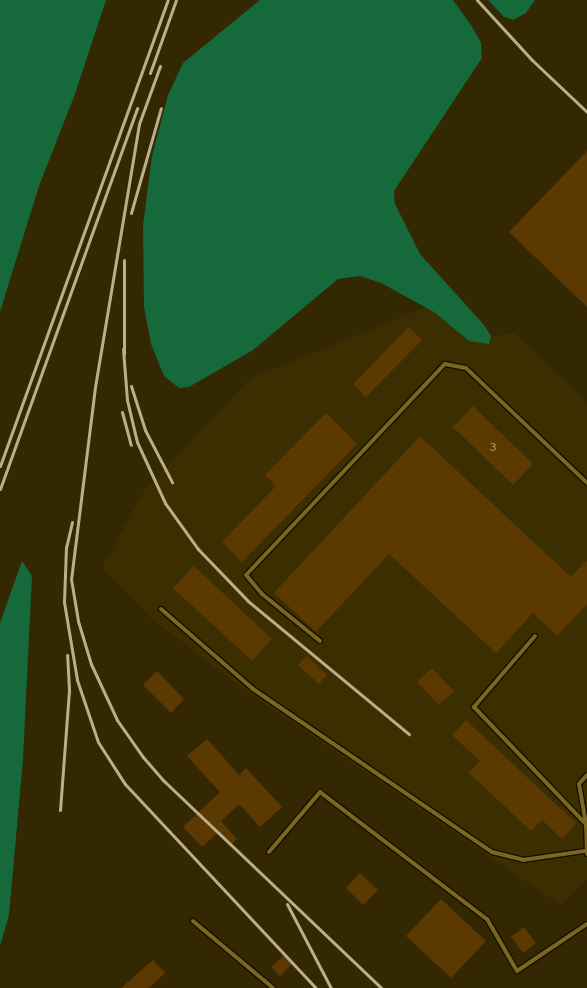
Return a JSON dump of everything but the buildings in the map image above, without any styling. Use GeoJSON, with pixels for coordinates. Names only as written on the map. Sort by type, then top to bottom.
{"type":"FeatureCollection","features":[{"type":"Feature","properties":{"kind":"lane"},"geometry":{"type":"LineString","coordinates":[[320,641],[262,594],[246,575],[445,364],[466,368],[587,483]]}},
{"type":"Feature","properties":{"kind":"lane"},"geometry":{"type":"LineString","coordinates":[[161,609],[253,690],[492,852],[523,860],[586,852],[586,824],[579,784],[587,775]]}},
{"type":"Feature","properties":{"kind":"lane"},"geometry":{"type":"LineString","coordinates":[[535,636],[474,707],[586,824]]}},
{"type":"Feature","properties":{"kind":"lane"},"geometry":{"type":"LineString","coordinates":[[269,852],[320,792],[394,852],[487,919],[517,971],[587,924]]}},
{"type":"Feature","properties":{"kind":"lane"},"geometry":{"type":"LineString","coordinates":[[193,921],[273,988]]}},
{"type":"Feature","properties":{"kind":"shaded area"},"geometry":{"type":"Polygon","coordinates":[[[431,305],[472,339],[515,333],[587,402],[587,879],[561,905],[242,688],[152,619],[102,568],[144,491],[250,379],[431,305]]]}},
{"type":"Feature","properties":{"kind":"green space"},"geometry":{"type":"Polygon","coordinates":[[[0,0],[106,0],[75,94],[39,186],[0,312],[0,0]]]}},
{"type":"Feature","properties":{"kind":"green space"},"geometry":{"type":"Polygon","coordinates":[[[260,0],[453,0],[471,25],[481,43],[482,58],[394,191],[395,204],[420,254],[484,325],[491,336],[489,344],[469,341],[434,312],[381,283],[360,276],[338,279],[253,350],[189,387],[179,388],[164,376],[151,344],[144,307],[143,225],[152,156],[168,95],[183,63],[260,0]]]}},
{"type":"Feature","properties":{"kind":"green space"},"geometry":{"type":"Polygon","coordinates":[[[488,0],[535,0],[526,13],[513,20],[504,17],[488,0]]]}},
{"type":"Feature","properties":{"kind":"green space"},"geometry":{"type":"Polygon","coordinates":[[[22,561],[32,576],[23,759],[9,915],[0,946],[0,623],[22,561]]]}},
{"type":"Feature","properties":{"kind":"railway"},"geometry":{"type":"LineString","coordinates":[[0,466],[168,0]]}},
{"type":"Feature","properties":{"kind":"railway"},"geometry":{"type":"LineString","coordinates":[[150,73],[176,0]]}},
{"type":"Feature","properties":{"kind":"railway"},"geometry":{"type":"LineString","coordinates":[[477,0],[532,60],[587,112]]}},
{"type":"Feature","properties":{"kind":"railway"},"geometry":{"type":"LineString","coordinates":[[160,66],[139,124],[95,387],[71,579],[78,621],[91,664],[117,720],[143,757],[164,781],[381,988]]}},
{"type":"Feature","properties":{"kind":"railway"},"geometry":{"type":"LineString","coordinates":[[0,489],[137,108]]}},
{"type":"Feature","properties":{"kind":"railway"},"geometry":{"type":"LineString","coordinates":[[131,213],[161,108]]}},
{"type":"Feature","properties":{"kind":"railway"},"geometry":{"type":"LineString","coordinates":[[124,260],[124,354]]}},
{"type":"Feature","properties":{"kind":"railway"},"geometry":{"type":"LineString","coordinates":[[123,349],[127,400],[137,442],[165,503],[198,549],[248,601],[409,734]]}},
{"type":"Feature","properties":{"kind":"railway"},"geometry":{"type":"LineString","coordinates":[[131,386],[145,430],[172,482]]}},
{"type":"Feature","properties":{"kind":"railway"},"geometry":{"type":"LineString","coordinates":[[122,412],[131,445]]}},
{"type":"Feature","properties":{"kind":"railway"},"geometry":{"type":"LineString","coordinates":[[72,522],[66,547],[64,602],[77,680],[98,742],[125,784],[316,988]]}},
{"type":"Feature","properties":{"kind":"railway"},"geometry":{"type":"LineString","coordinates":[[60,810],[69,690],[67,655]]}},
{"type":"Feature","properties":{"kind":"railway"},"geometry":{"type":"LineString","coordinates":[[287,904],[331,988]]}}]}
